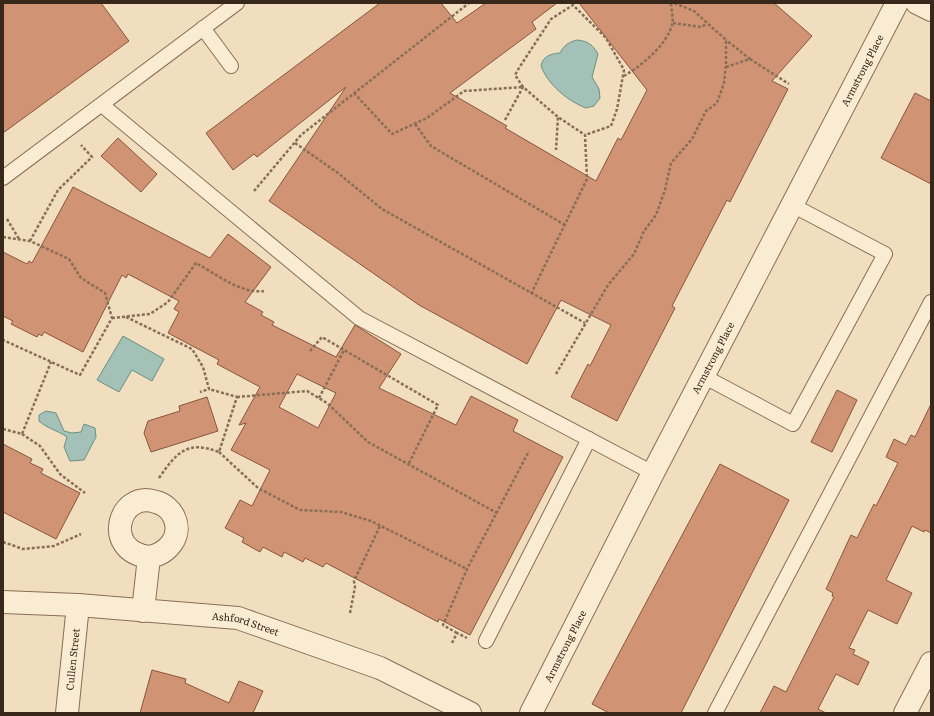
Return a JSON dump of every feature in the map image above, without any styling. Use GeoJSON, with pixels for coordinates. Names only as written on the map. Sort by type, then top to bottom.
{"type":"FeatureCollection","features":[{"type":"Feature","properties":{"kind":"street","name":"Armstrong Place"},"geometry":{"type":"LineString","coordinates":[[531,713],[653,473],[897,3]]}},
{"type":"Feature","properties":{"kind":"street"},"geometry":{"type":"LineString","coordinates":[[917,3],[931,10]]}},
{"type":"Feature","properties":{"kind":"street"},"geometry":{"type":"LineString","coordinates":[[142,611],[149,557]]}},
{"type":"Feature","properties":{"kind":"street","name":"Ashford Street"},"geometry":{"type":"LineString","coordinates":[[3,602],[78,605],[238,618],[380,668],[470,713]]}},
{"type":"Feature","properties":{"kind":"street","name":"Cullen Street"},"geometry":{"type":"LineString","coordinates":[[67,713],[78,605]]}},
{"type":"Feature","properties":{"kind":"street"},"geometry":{"type":"LineString","coordinates":[[905,713],[931,663]]}},
{"type":"Feature","properties":{"kind":"lane"},"geometry":{"type":"LineString","coordinates":[[3,178],[237,3]]}},
{"type":"Feature","properties":{"kind":"lane"},"geometry":{"type":"LineString","coordinates":[[203,28],[231,66]]}},
{"type":"Feature","properties":{"kind":"lane"},"geometry":{"type":"LineString","coordinates":[[102,105],[359,318],[653,473]]}},
{"type":"Feature","properties":{"kind":"lane"},"geometry":{"type":"LineString","coordinates":[[704,376],[793,424],[885,254],[792,206]]}},
{"type":"Feature","properties":{"kind":"lane"},"geometry":{"type":"LineString","coordinates":[[716,713],[931,302]]}},
{"type":"Feature","properties":{"kind":"lane"},"geometry":{"type":"LineString","coordinates":[[486,641],[589,439]]}},
{"type":"Feature","properties":{"kind":"path"},"geometry":{"type":"LineString","coordinates":[[254,191],[301,135],[469,3]]}},
{"type":"Feature","properties":{"kind":"path"},"geometry":{"type":"LineString","coordinates":[[624,77],[643,64],[668,33],[673,23],[671,3]]}},
{"type":"Feature","properties":{"kind":"path"},"geometry":{"type":"LineString","coordinates":[[674,3],[694,11],[707,24],[750,59],[789,84]]}},
{"type":"Feature","properties":{"kind":"path"},"geometry":{"type":"LineString","coordinates":[[575,4],[606,38],[624,70],[624,77],[617,109],[611,126],[585,135],[558,117],[523,87],[515,75],[551,19],[575,4]]}},
{"type":"Feature","properties":{"kind":"path"},"geometry":{"type":"LineString","coordinates":[[673,23],[701,27],[707,24]]}},
{"type":"Feature","properties":{"kind":"path"},"geometry":{"type":"LineString","coordinates":[[556,374],[608,285],[634,254],[644,231],[656,215],[665,190],[671,163],[692,139],[706,111],[717,103],[724,83],[726,67],[726,40]]}},
{"type":"Feature","properties":{"kind":"path"},"geometry":{"type":"LineString","coordinates":[[726,67],[750,59]]}},
{"type":"Feature","properties":{"kind":"path"},"geometry":{"type":"LineString","coordinates":[[354,93],[392,134],[428,118],[464,91],[523,87]]}},
{"type":"Feature","properties":{"kind":"path"},"geometry":{"type":"LineString","coordinates":[[505,120],[523,87]]}},
{"type":"Feature","properties":{"kind":"path"},"geometry":{"type":"LineString","coordinates":[[556,150],[558,117]]}},
{"type":"Feature","properties":{"kind":"path"},"geometry":{"type":"LineString","coordinates":[[415,124],[431,146],[565,225]]}},
{"type":"Feature","properties":{"kind":"path"},"geometry":{"type":"LineString","coordinates":[[30,241],[58,190],[92,157],[68,130]]}},
{"type":"Feature","properties":{"kind":"path"},"geometry":{"type":"LineString","coordinates":[[531,294],[587,179],[585,135]]}},
{"type":"Feature","properties":{"kind":"path"},"geometry":{"type":"LineString","coordinates":[[295,143],[338,173],[382,209],[585,324]]}},
{"type":"Feature","properties":{"kind":"path"},"geometry":{"type":"LineString","coordinates":[[7,219],[19,239]]}},
{"type":"Feature","properties":{"kind":"path"},"geometry":{"type":"LineString","coordinates":[[3,237],[30,241],[69,259],[81,278],[105,293],[112,318],[80,375],[3,340]]}},
{"type":"Feature","properties":{"kind":"path"},"geometry":{"type":"LineString","coordinates":[[112,318],[150,314],[168,302],[196,263],[231,283],[254,292],[264,291]]}},
{"type":"Feature","properties":{"kind":"path"},"geometry":{"type":"LineString","coordinates":[[126,316],[192,349],[203,367],[209,389]]}},
{"type":"Feature","properties":{"kind":"path"},"geometry":{"type":"LineString","coordinates":[[310,351],[322,337],[438,405],[408,465]]}},
{"type":"Feature","properties":{"kind":"path"},"geometry":{"type":"LineString","coordinates":[[319,398],[344,350]]}},
{"type":"Feature","properties":{"kind":"path"},"geometry":{"type":"LineString","coordinates":[[22,434],[51,362]]}},
{"type":"Feature","properties":{"kind":"path"},"geometry":{"type":"LineString","coordinates":[[200,392],[209,389],[237,396],[307,391],[327,403],[368,442],[497,513]]}},
{"type":"Feature","properties":{"kind":"path"},"geometry":{"type":"LineString","coordinates":[[219,452],[237,396]]}},
{"type":"Feature","properties":{"kind":"path"},"geometry":{"type":"LineString","coordinates":[[3,429],[22,434],[40,446],[60,474],[85,493]]}},
{"type":"Feature","properties":{"kind":"path"},"geometry":{"type":"LineString","coordinates":[[156,482],[175,457],[190,447],[205,447],[219,452],[258,488],[300,510],[341,512],[371,521],[467,569]]}},
{"type":"Feature","properties":{"kind":"path"},"geometry":{"type":"LineString","coordinates":[[471,640],[443,626],[467,569],[529,451]]}},
{"type":"Feature","properties":{"kind":"path"},"geometry":{"type":"LineString","coordinates":[[350,613],[355,587],[354,580],[380,526]]}},
{"type":"Feature","properties":{"kind":"path"},"geometry":{"type":"LineString","coordinates":[[3,542],[22,549],[54,546],[81,534]]}},
{"type":"Feature","properties":{"kind":"path"},"geometry":{"type":"LineString","coordinates":[[452,643],[457,633]]}},
{"type":"Feature","properties":{"kind":"water"},"geometry":{"type":"Polygon","coordinates":[[[577,40],[590,44],[598,54],[592,77],[599,89],[600,98],[594,106],[586,108],[559,92],[548,80],[541,66],[545,58],[553,54],[560,53],[567,44],[577,40]]]}},
{"type":"Feature","properties":{"kind":"water"},"geometry":{"type":"Polygon","coordinates":[[[123,336],[164,359],[152,381],[132,370],[119,392],[97,380],[123,336]]]}},
{"type":"Feature","properties":{"kind":"water"},"geometry":{"type":"Polygon","coordinates":[[[46,411],[56,413],[64,431],[72,433],[81,432],[84,424],[95,428],[96,437],[84,460],[70,461],[64,447],[67,437],[39,421],[39,415],[46,411]]]}},
{"type":"Feature","properties":{"kind":"building"},"geometry":{"type":"Polygon","coordinates":[[[3,3],[101,3],[129,41],[3,133],[3,3]]]}},
{"type":"Feature","properties":{"kind":"building"},"geometry":{"type":"Polygon","coordinates":[[[380,3],[441,3],[457,23],[486,3],[557,3],[532,22],[536,29],[450,93],[507,126],[505,128],[596,181],[618,138],[621,140],[647,90],[579,3],[774,3],[812,36],[772,81],[788,89],[730,202],[727,200],[672,306],[675,308],[617,421],[571,397],[588,364],[590,366],[611,325],[561,300],[527,364],[419,305],[269,201],[346,87],[257,157],[254,154],[233,170],[206,133],[380,3]]]}},
{"type":"Feature","properties":{"kind":"building"},"geometry":{"type":"Polygon","coordinates":[[[915,93],[931,101],[931,184],[881,158],[915,93]]]}},
{"type":"Feature","properties":{"kind":"building"},"geometry":{"type":"Polygon","coordinates":[[[118,138],[157,174],[141,192],[101,156],[118,138]]]}},
{"type":"Feature","properties":{"kind":"building"},"geometry":{"type":"Polygon","coordinates":[[[73,187],[210,258],[228,234],[271,267],[245,302],[263,312],[261,315],[274,322],[272,325],[336,357],[355,325],[401,354],[379,388],[456,425],[471,396],[518,420],[513,431],[563,457],[470,635],[439,619],[438,622],[326,563],[323,567],[305,558],[303,562],[284,552],[282,557],[263,547],[260,552],[242,542],[244,538],[225,528],[240,500],[252,506],[270,470],[231,450],[246,423],[239,425],[260,387],[217,364],[219,360],[168,333],[179,312],[174,309],[179,301],[128,274],[126,278],[122,275],[83,352],[44,332],[42,336],[39,334],[37,337],[11,324],[13,321],[3,316],[3,252],[27,264],[29,261],[32,263],[73,187]],[[297,374],[279,407],[318,428],[336,393],[297,374]]]}},
{"type":"Feature","properties":{"kind":"building"},"geometry":{"type":"Polygon","coordinates":[[[837,390],[857,400],[832,452],[811,442],[837,390]]]}},
{"type":"Feature","properties":{"kind":"building"},"geometry":{"type":"Polygon","coordinates":[[[207,397],[218,431],[151,452],[144,433],[148,421],[180,411],[179,406],[207,397]]]}},
{"type":"Feature","properties":{"kind":"building"},"geometry":{"type":"Polygon","coordinates":[[[931,404],[931,533],[925,530],[924,532],[912,526],[886,580],[912,593],[897,624],[868,610],[849,648],[855,650],[853,654],[869,662],[858,685],[836,674],[818,709],[826,713],[760,713],[774,686],[786,692],[834,597],[832,596],[833,593],[826,589],[851,535],[857,538],[874,504],[876,506],[898,463],[886,457],[894,439],[906,445],[911,435],[915,437],[931,404]]]}},
{"type":"Feature","properties":{"kind":"building"},"geometry":{"type":"Polygon","coordinates":[[[3,444],[32,459],[30,463],[43,469],[41,473],[80,493],[56,539],[3,512],[3,444]]]}},
{"type":"Feature","properties":{"kind":"building"},"geometry":{"type":"Polygon","coordinates":[[[720,464],[789,500],[681,713],[609,713],[592,704],[720,464]]]}},
{"type":"Feature","properties":{"kind":"building"},"geometry":{"type":"Polygon","coordinates":[[[152,670],[186,679],[185,683],[229,703],[239,681],[263,691],[253,713],[140,713],[152,670]]]}}]}
